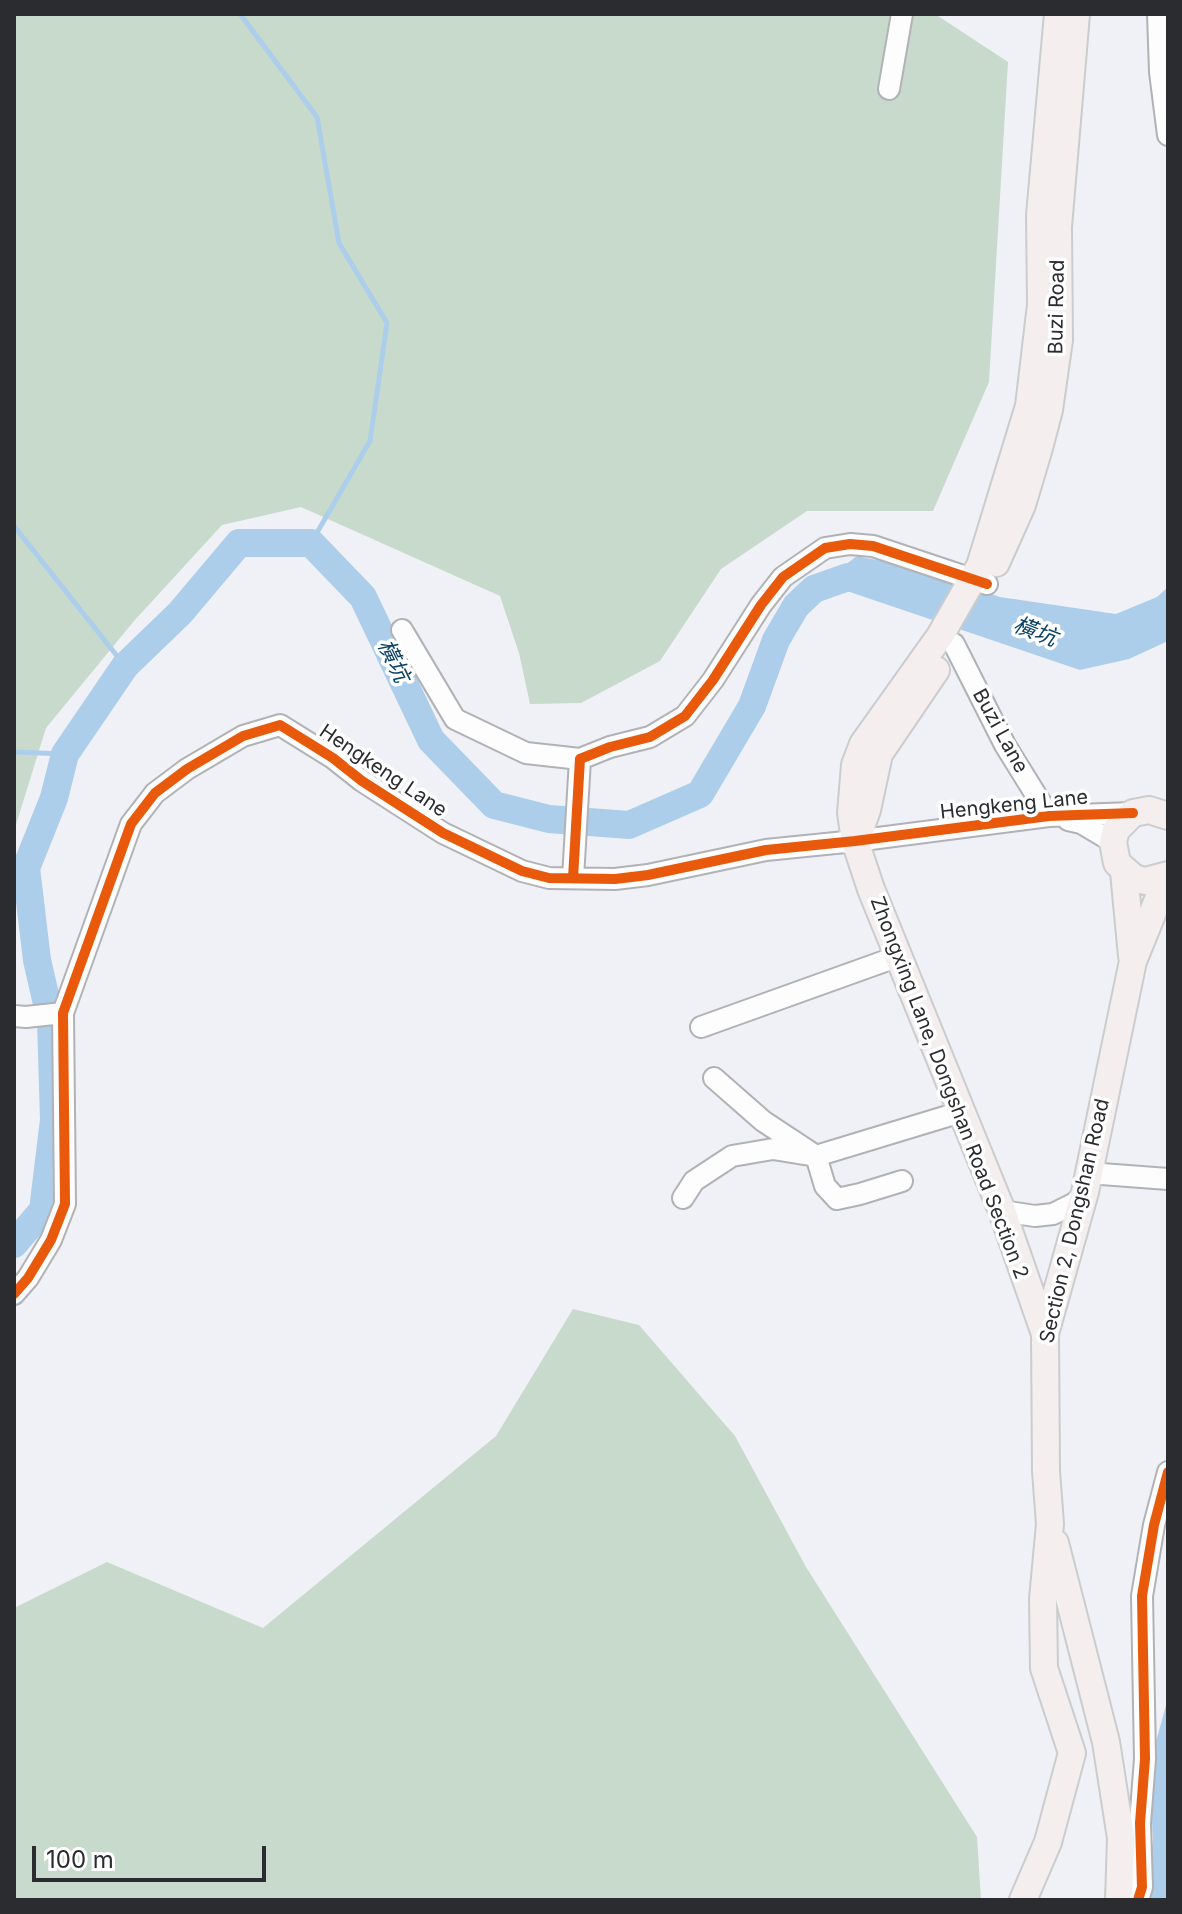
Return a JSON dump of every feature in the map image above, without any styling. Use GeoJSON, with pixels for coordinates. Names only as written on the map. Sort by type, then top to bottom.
{"type":"FeatureCollection","features":[{"type":"Feature","properties":{"kind":"main road","name":"Buzi Road"},"geometry":{"type":"LineString","coordinates":[[979,583],[1029,406],[1041,305],[1040,215],[1058,14]]}},
{"type":"Feature","properties":{"kind":"main road","name":"Buzi Road"},"geometry":{"type":"LineString","coordinates":[[979,583],[1022,505],[1051,396],[1059,340],[1058,227],[1076,14]]}},
{"type":"Feature","properties":{"kind":"main road"},"geometry":{"type":"LineString","coordinates":[[855,841],[867,810],[879,754],[950,640],[979,583]]}},
{"type":"Feature","properties":{"kind":"main road"},"geometry":{"type":"LineString","coordinates":[[1133,961],[1124,872],[1113,853],[1113,842],[1116,830],[1154,809]]}},
{"type":"Feature","properties":{"kind":"main road","name":"Zhongxing Lane, Dongshan Road Section 2"},"geometry":{"type":"LineString","coordinates":[[855,841],[871,889],[1002,1211],[1045,1334]]}},
{"type":"Feature","properties":{"kind":"main road"},"geometry":{"type":"LineString","coordinates":[[1124,872],[1145,881],[1168,875]]}},
{"type":"Feature","properties":{"kind":"main road","name":"Section 2, Dongshan Road"},"geometry":{"type":"LineString","coordinates":[[1023,1900],[1048,1842],[1072,1753],[1044,1668],[1043,1599],[1050,1524],[1046,1471],[1045,1334],[1087,1182],[1133,961],[1168,875]]}},
{"type":"Feature","properties":{"kind":"main road"},"geometry":{"type":"LineString","coordinates":[[1050,1524],[1106,1742],[1121,1838],[1119,1900]]}},
{"type":"Feature","properties":{"kind":"street"},"geometry":{"type":"LineString","coordinates":[[889,89],[902,14]]}},
{"type":"Feature","properties":{"kind":"street"},"geometry":{"type":"LineString","coordinates":[[1158,14],[1160,72],[1168,135]]}},
{"type":"Feature","properties":{"kind":"street"},"geometry":{"type":"LineString","coordinates":[[402,630],[455,719],[526,753],[580,759],[610,747],[650,737],[685,716],[783,577],[825,548],[850,544],[873,546],[979,583]]}},
{"type":"Feature","properties":{"kind":"street","name":"Buzi Lane"},"geometry":{"type":"LineString","coordinates":[[950,640],[1005,745],[1049,816]]}},
{"type":"Feature","properties":{"kind":"street","name":"Hengkeng Lane"},"geometry":{"type":"LineString","coordinates":[[14,1294],[28,1278],[51,1240],[65,1204],[63,1013],[131,824],[155,793],[187,769],[243,736],[280,725],[443,833],[522,871],[549,878],[615,879],[766,850],[1049,816],[1154,809]]}},
{"type":"Feature","properties":{"kind":"street"},"geometry":{"type":"LineString","coordinates":[[573,878],[580,759]]}},
{"type":"Feature","properties":{"kind":"street"},"geometry":{"type":"LineString","coordinates":[[1049,816],[1081,823],[1113,842]]}},
{"type":"Feature","properties":{"kind":"street"},"geometry":{"type":"LineString","coordinates":[[701,1027],[899,956]]}},
{"type":"Feature","properties":{"kind":"street"},"geometry":{"type":"LineString","coordinates":[[20,1017],[63,1013]]}},
{"type":"Feature","properties":{"kind":"street"},"geometry":{"type":"LineString","coordinates":[[714,1078],[763,1121],[816,1156],[825,1186],[837,1199],[902,1181]]}},
{"type":"Feature","properties":{"kind":"street"},"geometry":{"type":"LineString","coordinates":[[683,1198],[694,1181],[732,1156],[773,1149],[816,1156],[961,1112]]}},
{"type":"Feature","properties":{"kind":"street"},"geometry":{"type":"LineString","coordinates":[[1002,1211],[1035,1216],[1053,1214],[1071,1206],[1087,1182],[1168,1179]]}},
{"type":"Feature","properties":{"kind":"street"},"geometry":{"type":"LineString","coordinates":[[1138,1900],[1142,1887],[1140,1823],[1145,1759],[1142,1596],[1154,1525],[1168,1472]]}},
{"type":"Feature","properties":{"kind":"green space"},"geometry":{"type":"Polygon","coordinates":[[[14,14],[935,14],[1008,62],[989,382],[933,511],[807,511],[721,569],[660,661],[581,703],[530,704],[519,653],[500,596],[301,507],[222,525],[134,621],[46,728],[14,831],[14,14]]]}},
{"type":"Feature","properties":{"kind":"green space"},"geometry":{"type":"Polygon","coordinates":[[[573,1309],[639,1325],[735,1436],[806,1567],[977,1837],[981,1900],[14,1900],[14,1608],[107,1562],[263,1628],[496,1436],[573,1309]]]}},
{"type":"Feature","properties":{"kind":"water"},"geometry":{"type":"Polygon","coordinates":[[[857,556],[901,565],[1000,597],[1116,614],[1157,597],[1168,587],[1168,641],[1129,659],[1080,670],[838,588],[814,589],[857,556]]]}},
{"type":"Feature","properties":{"kind":"water"},"geometry":{"type":"Polygon","coordinates":[[[1168,1698],[1168,1900],[1147,1900],[1153,1839],[1149,1767],[1168,1698]]]}},
{"type":"Feature","properties":{"kind":"waterway"},"geometry":{"type":"LineString","coordinates":[[240,14],[317,117],[339,243],[387,323],[370,441],[311,543]]}},
{"type":"Feature","properties":{"kind":"waterway"},"geometry":{"type":"LineString","coordinates":[[14,526],[125,666]]}},
{"type":"Feature","properties":{"kind":"waterway","name":"橫坑"},"geometry":{"type":"LineString","coordinates":[[14,1244],[43,1210],[54,1120],[51,1021],[37,960],[26,868],[54,798],[65,754],[125,666],[180,613],[239,543],[311,543],[363,597],[431,740],[494,805],[549,819],[629,825],[700,794],[752,706],[776,640],[796,606],[814,589],[848,577]]}},
{"type":"Feature","properties":{"kind":"waterway"},"geometry":{"type":"LineString","coordinates":[[14,752],[65,754]]}},
{"type":"Feature","properties":{"kind":"cycle path"},"geometry":{"type":"LineString","coordinates":[[573,878],[580,759],[610,747],[650,737],[685,716],[783,577],[825,548],[850,544],[873,546],[987,584]]}},
{"type":"Feature","properties":{"kind":"cycle path"},"geometry":{"type":"LineString","coordinates":[[14,1294],[28,1278],[51,1240],[65,1204],[63,1013],[131,824],[155,793],[187,769],[243,736],[280,725],[443,833],[522,871],[549,878],[615,879],[766,850],[1049,816],[1133,813]]}},
{"type":"Feature","properties":{"kind":"cycle path"},"geometry":{"type":"LineString","coordinates":[[1138,1900],[1142,1887],[1140,1823],[1145,1759],[1142,1596],[1154,1525],[1168,1472]]}}]}
